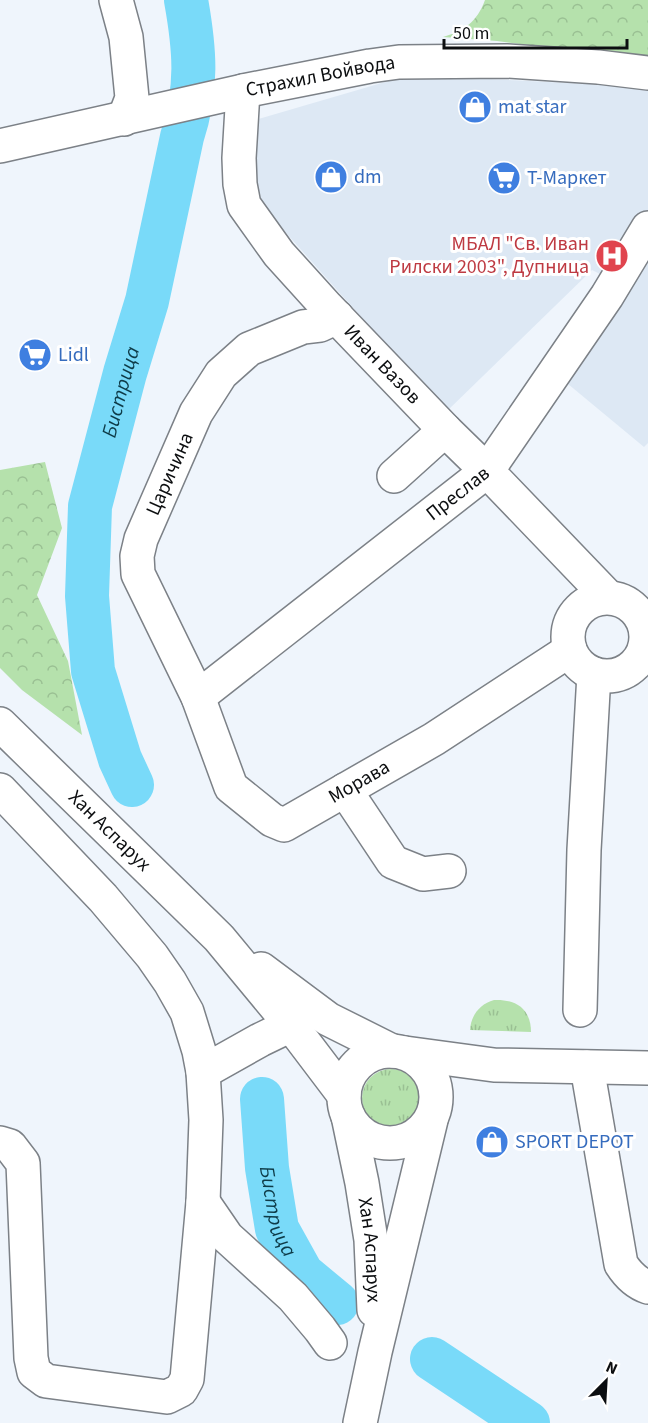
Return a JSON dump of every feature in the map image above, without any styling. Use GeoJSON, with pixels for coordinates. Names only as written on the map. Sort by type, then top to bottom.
{"type":"FeatureCollection","features":[{"type":"Feature","properties":{"kind":"street"},"geometry":{"type":"LineString","coordinates":[[116,0],[126,37],[136,116]]}},
{"type":"Feature","properties":{"kind":"street","name":"Страхил Войвода"},"geometry":{"type":"LineString","coordinates":[[0,146],[243,91],[370,66],[409,62],[507,61],[648,73]]}},
{"type":"Feature","properties":{"kind":"street","name":"Иван Вазов"},"geometry":{"type":"LineString","coordinates":[[243,91],[239,158],[244,205],[279,254],[445,430],[488,471],[608,597]]}},
{"type":"Feature","properties":{"kind":"street","name":"Преслав"},"geometry":{"type":"LineString","coordinates":[[198,696],[488,471],[607,296],[648,228]]}},
{"type":"Feature","properties":{"kind":"street","name":"Царичина"},"geometry":{"type":"LineString","coordinates":[[198,696],[138,574],[137,556],[141,539],[196,413],[221,374],[249,349],[303,327],[320,325],[337,317]]}},
{"type":"Feature","properties":{"kind":"street"},"geometry":{"type":"LineString","coordinates":[[394,476],[445,430]]}},
{"type":"Feature","properties":{"kind":"street"},"geometry":{"type":"LineString","coordinates":[[608,597],[621,599],[641,616],[646,648],[632,668],[620,674],[607,676],[594,674],[575,660],[570,650],[568,631],[575,613],[584,604],[608,597]]}},
{"type":"Feature","properties":{"kind":"street","name":"Морава"},"geometry":{"type":"LineString","coordinates":[[198,696],[231,787],[272,820],[284,825],[434,739],[570,650]]}},
{"type":"Feature","properties":{"kind":"street"},"geometry":{"type":"LineString","coordinates":[[580,1010],[584,850],[594,674]]}},
{"type":"Feature","properties":{"kind":"street","name":"Хан Аспарух"},"geometry":{"type":"LineString","coordinates":[[0,724],[219,938],[291,1025],[346,1106],[371,1240],[375,1352]]}},
{"type":"Feature","properties":{"kind":"street"},"geometry":{"type":"LineString","coordinates":[[0,789],[103,898],[152,956],[187,1012],[199,1051],[211,1067],[206,1120],[203,1202],[186,1379],[181,1390],[167,1396],[46,1381],[34,1372],[31,1358],[23,1163],[10,1146],[0,1143]]}},
{"type":"Feature","properties":{"kind":"street"},"geometry":{"type":"LineString","coordinates":[[345,790],[393,862],[423,874],[449,871]]}},
{"type":"Feature","properties":{"kind":"street","name":"Хан Аспарух"},"geometry":{"type":"LineString","coordinates":[[219,938],[328,1019],[397,1052]]}},
{"type":"Feature","properties":{"kind":"street"},"geometry":{"type":"LineString","coordinates":[[211,1067],[291,1025]]}},
{"type":"Feature","properties":{"kind":"street"},"geometry":{"type":"LineString","coordinates":[[397,1052],[413,1057],[429,1071],[436,1092],[433,1111],[425,1128],[408,1140],[388,1143],[360,1132],[346,1106],[348,1078],[359,1064],[374,1054],[397,1052],[494,1065],[648,1068]]}},
{"type":"Feature","properties":{"kind":"street"},"geometry":{"type":"LineString","coordinates":[[433,1111],[455,1088],[494,1065]]}},
{"type":"Feature","properties":{"kind":"street"},"geometry":{"type":"LineString","coordinates":[[587,1068],[621,1264],[629,1276],[646,1289]]}},
{"type":"Feature","properties":{"kind":"street","name":"Хан Аспарух"},"geometry":{"type":"LineString","coordinates":[[360,1423],[433,1111]]}},
{"type":"Feature","properties":{"kind":"street"},"geometry":{"type":"LineString","coordinates":[[203,1202],[227,1237],[293,1297],[330,1343]]}},
{"type":"Feature","properties":{"kind":"shaded area"},"geometry":{"type":"Polygon","coordinates":[[[409,75],[648,87],[648,443],[644,447],[562,379],[630,289],[592,270],[446,412],[254,197],[255,120],[409,75]]]}},
{"type":"Feature","properties":{"kind":"green space"},"geometry":{"type":"Polygon","coordinates":[[[485,0],[648,0],[648,60],[497,41],[443,37],[469,25],[485,0]]]}},
{"type":"Feature","properties":{"kind":"green space"},"geometry":{"type":"Polygon","coordinates":[[[45,462],[62,528],[37,595],[68,661],[82,735],[22,690],[0,668],[0,470],[45,462]]]}},
{"type":"Feature","properties":{"kind":"green space"},"geometry":{"type":"Polygon","coordinates":[[[494,1000],[509,1001],[521,1007],[528,1017],[531,1032],[470,1030],[477,1011],[484,1004],[494,1000]]]}},
{"type":"Feature","properties":{"kind":"green space"},"geometry":{"type":"Polygon","coordinates":[[[385,1069],[397,1069],[407,1073],[416,1082],[420,1104],[412,1119],[397,1127],[385,1127],[375,1123],[366,1114],[362,1104],[362,1092],[366,1082],[375,1073],[385,1069]]]}},
{"type":"Feature","properties":{"kind":"waterway","name":"Бистрица"},"geometry":{"type":"LineString","coordinates":[[132,785],[120,759],[93,671],[87,596],[90,506],[125,373],[147,301],[191,102],[193,52],[186,0]]}},
{"type":"Feature","properties":{"kind":"waterway","name":"Бистрица"},"geometry":{"type":"LineString","coordinates":[[262,1099],[267,1168],[277,1229],[302,1274],[337,1303]]}},
{"type":"Feature","properties":{"kind":"waterway","name":"Бистрица"},"geometry":{"type":"LineString","coordinates":[[432,1359],[528,1423]]}},
{"type":"Feature","properties":{"kind":"place","name":"mat star"},"geometry":{"type":"Point","coordinates":[475,107]}},
{"type":"Feature","properties":{"kind":"place","name":"dm"},"geometry":{"type":"Point","coordinates":[331,177]}},
{"type":"Feature","properties":{"kind":"place","name":"Т-Маркет"},"geometry":{"type":"Point","coordinates":[504,178]}},
{"type":"Feature","properties":{"kind":"place","name":"МБАЛ \"Св. Иван Рилски 2003\", Дупница"},"geometry":{"type":"Point","coordinates":[612,256]}},
{"type":"Feature","properties":{"kind":"place","name":"Lidl"},"geometry":{"type":"Point","coordinates":[35,355]}},
{"type":"Feature","properties":{"kind":"place","name":"SPORT DEPOT"},"geometry":{"type":"Point","coordinates":[492,1142]}}]}
